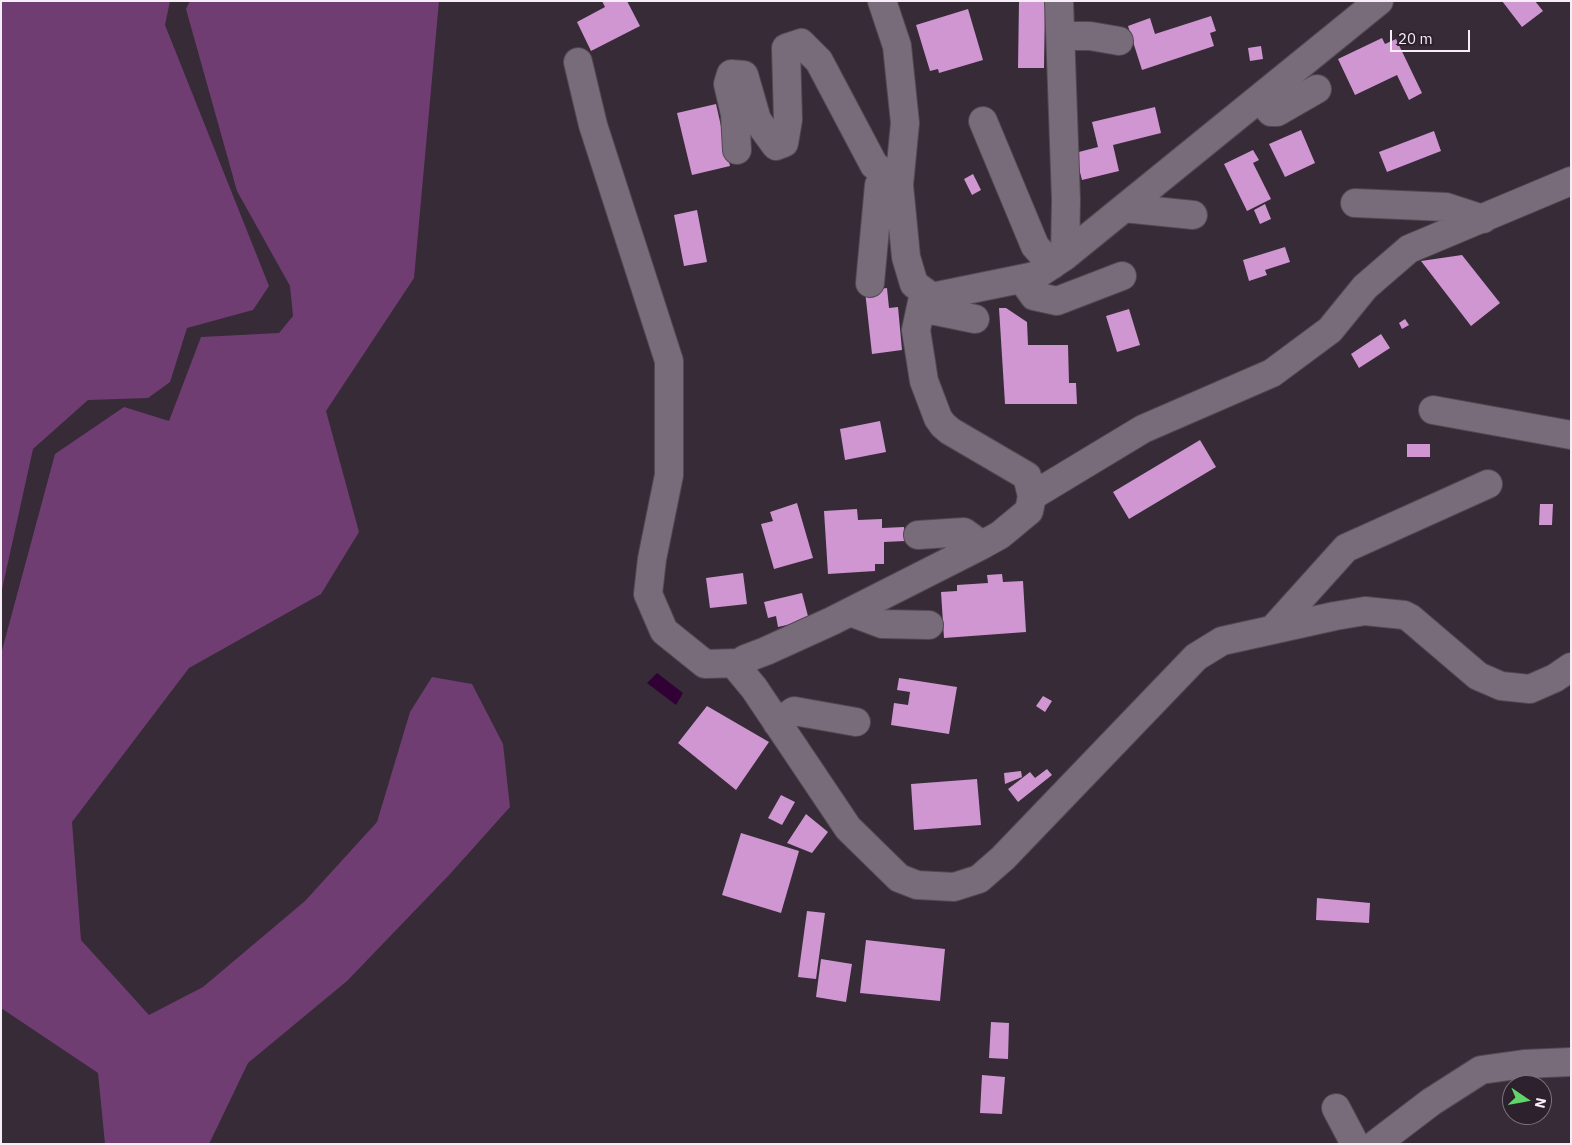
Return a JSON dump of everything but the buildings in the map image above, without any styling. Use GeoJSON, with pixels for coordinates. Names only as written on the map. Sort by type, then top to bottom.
{"type":"FeatureCollection","features":[{"type":"Feature","properties":{"kind":"street"},"geometry":{"type":"LineString","coordinates":[[882,1],[896,46],[905,123],[893,180],[906,257],[911,275],[914,284],[926,302],[975,319]]}},
{"type":"Feature","properties":{"kind":"street"},"geometry":{"type":"LineString","coordinates":[[1059,1],[1066,200],[1059,260]]}},
{"type":"Feature","properties":{"kind":"street"},"geometry":{"type":"LineString","coordinates":[[926,302],[1035,276],[1059,260],[1371,8]]}},
{"type":"Feature","properties":{"kind":"street"},"geometry":{"type":"LineString","coordinates":[[1061,36],[1090,36],[1119,41]]}},
{"type":"Feature","properties":{"kind":"street"},"geometry":{"type":"LineString","coordinates":[[737,150],[735,114],[728,84],[732,74],[744,75],[757,120],[776,146],[784,143],[788,120],[786,48],[801,43],[820,60],[874,165],[893,180]]}},
{"type":"Feature","properties":{"kind":"street"},"geometry":{"type":"LineString","coordinates":[[578,62],[593,125],[669,361],[669,475],[652,559],[648,594],[664,630],[705,664],[740,662],[745,658],[766,651],[850,612],[1000,536],[1029,512],[1032,496],[1027,476],[943,425],[924,382],[916,330],[926,302]]}},
{"type":"Feature","properties":{"kind":"street"},"geometry":{"type":"LineString","coordinates":[[1260,99],[1271,112],[1277,112],[1317,89]]}},
{"type":"Feature","properties":{"kind":"street"},"geometry":{"type":"LineString","coordinates":[[984,121],[1035,246],[1059,260]]}},
{"type":"Feature","properties":{"kind":"street"},"geometry":{"type":"LineString","coordinates":[[870,283],[879,185],[893,180]]}},
{"type":"Feature","properties":{"kind":"street"},"geometry":{"type":"LineString","coordinates":[[1032,496],[1143,429],[1272,373],[1330,330],[1365,287],[1409,249],[1571,181]]}},
{"type":"Feature","properties":{"kind":"street"},"geometry":{"type":"LineString","coordinates":[[1354,203],[1446,207],[1483,219]]}},
{"type":"Feature","properties":{"kind":"street"},"geometry":{"type":"LineString","coordinates":[[1124,208],[1193,215]]}},
{"type":"Feature","properties":{"kind":"street"},"geometry":{"type":"LineString","coordinates":[[1022,279],[1034,296],[1057,301],[1122,276]]}},
{"type":"Feature","properties":{"kind":"street"},"geometry":{"type":"LineString","coordinates":[[1433,410],[1571,435]]}},
{"type":"Feature","properties":{"kind":"street"},"geometry":{"type":"LineString","coordinates":[[1273,629],[1346,548],[1488,484]]}},
{"type":"Feature","properties":{"kind":"street"},"geometry":{"type":"LineString","coordinates":[[918,535],[964,532],[982,545]]}},
{"type":"Feature","properties":{"kind":"street"},"geometry":{"type":"LineString","coordinates":[[740,662],[739,670],[754,688],[848,828],[899,878],[916,885],[954,887],[979,879],[1003,858],[1196,657],[1222,641],[1365,611],[1404,615],[1419,624],[1478,676],[1501,686],[1530,689],[1555,678],[1571,667]]}},
{"type":"Feature","properties":{"kind":"street"},"geometry":{"type":"LineString","coordinates":[[850,612],[882,624],[929,625]]}},
{"type":"Feature","properties":{"kind":"street"},"geometry":{"type":"LineString","coordinates":[[777,723],[794,711],[856,722]]}},
{"type":"Feature","properties":{"kind":"street"},"geometry":{"type":"LineString","coordinates":[[1376,1144],[1431,1102],[1481,1070],[1524,1064],[1571,1062]]}},
{"type":"Feature","properties":{"kind":"street"},"geometry":{"type":"LineString","coordinates":[[1336,1108],[1355,1144]]}},
{"type":"Feature","properties":{"kind":"shaded area"},"geometry":{"type":"Polygon","coordinates":[[[1,1],[170,1],[165,25],[269,286],[253,310],[187,328],[170,382],[148,398],[88,400],[33,449],[1,594],[1,1]]]}},
{"type":"Feature","properties":{"kind":"shaded area"},"geometry":{"type":"Polygon","coordinates":[[[190,1],[439,1],[414,278],[326,411],[359,532],[321,594],[189,668],[72,822],[81,940],[149,1015],[203,987],[305,901],[377,822],[410,712],[432,677],[472,684],[503,744],[510,807],[450,874],[347,981],[248,1063],[209,1144],[105,1144],[98,1073],[1,1008],[1,654],[55,454],[124,407],[169,421],[201,337],[279,333],[293,316],[290,286],[237,191],[186,9],[190,1]]]}},
{"type":"Feature","properties":{"kind":"shaded area"},"geometry":{"type":"Polygon","coordinates":[[[657,673],[683,693],[676,705],[647,683],[657,673]]]}}]}
